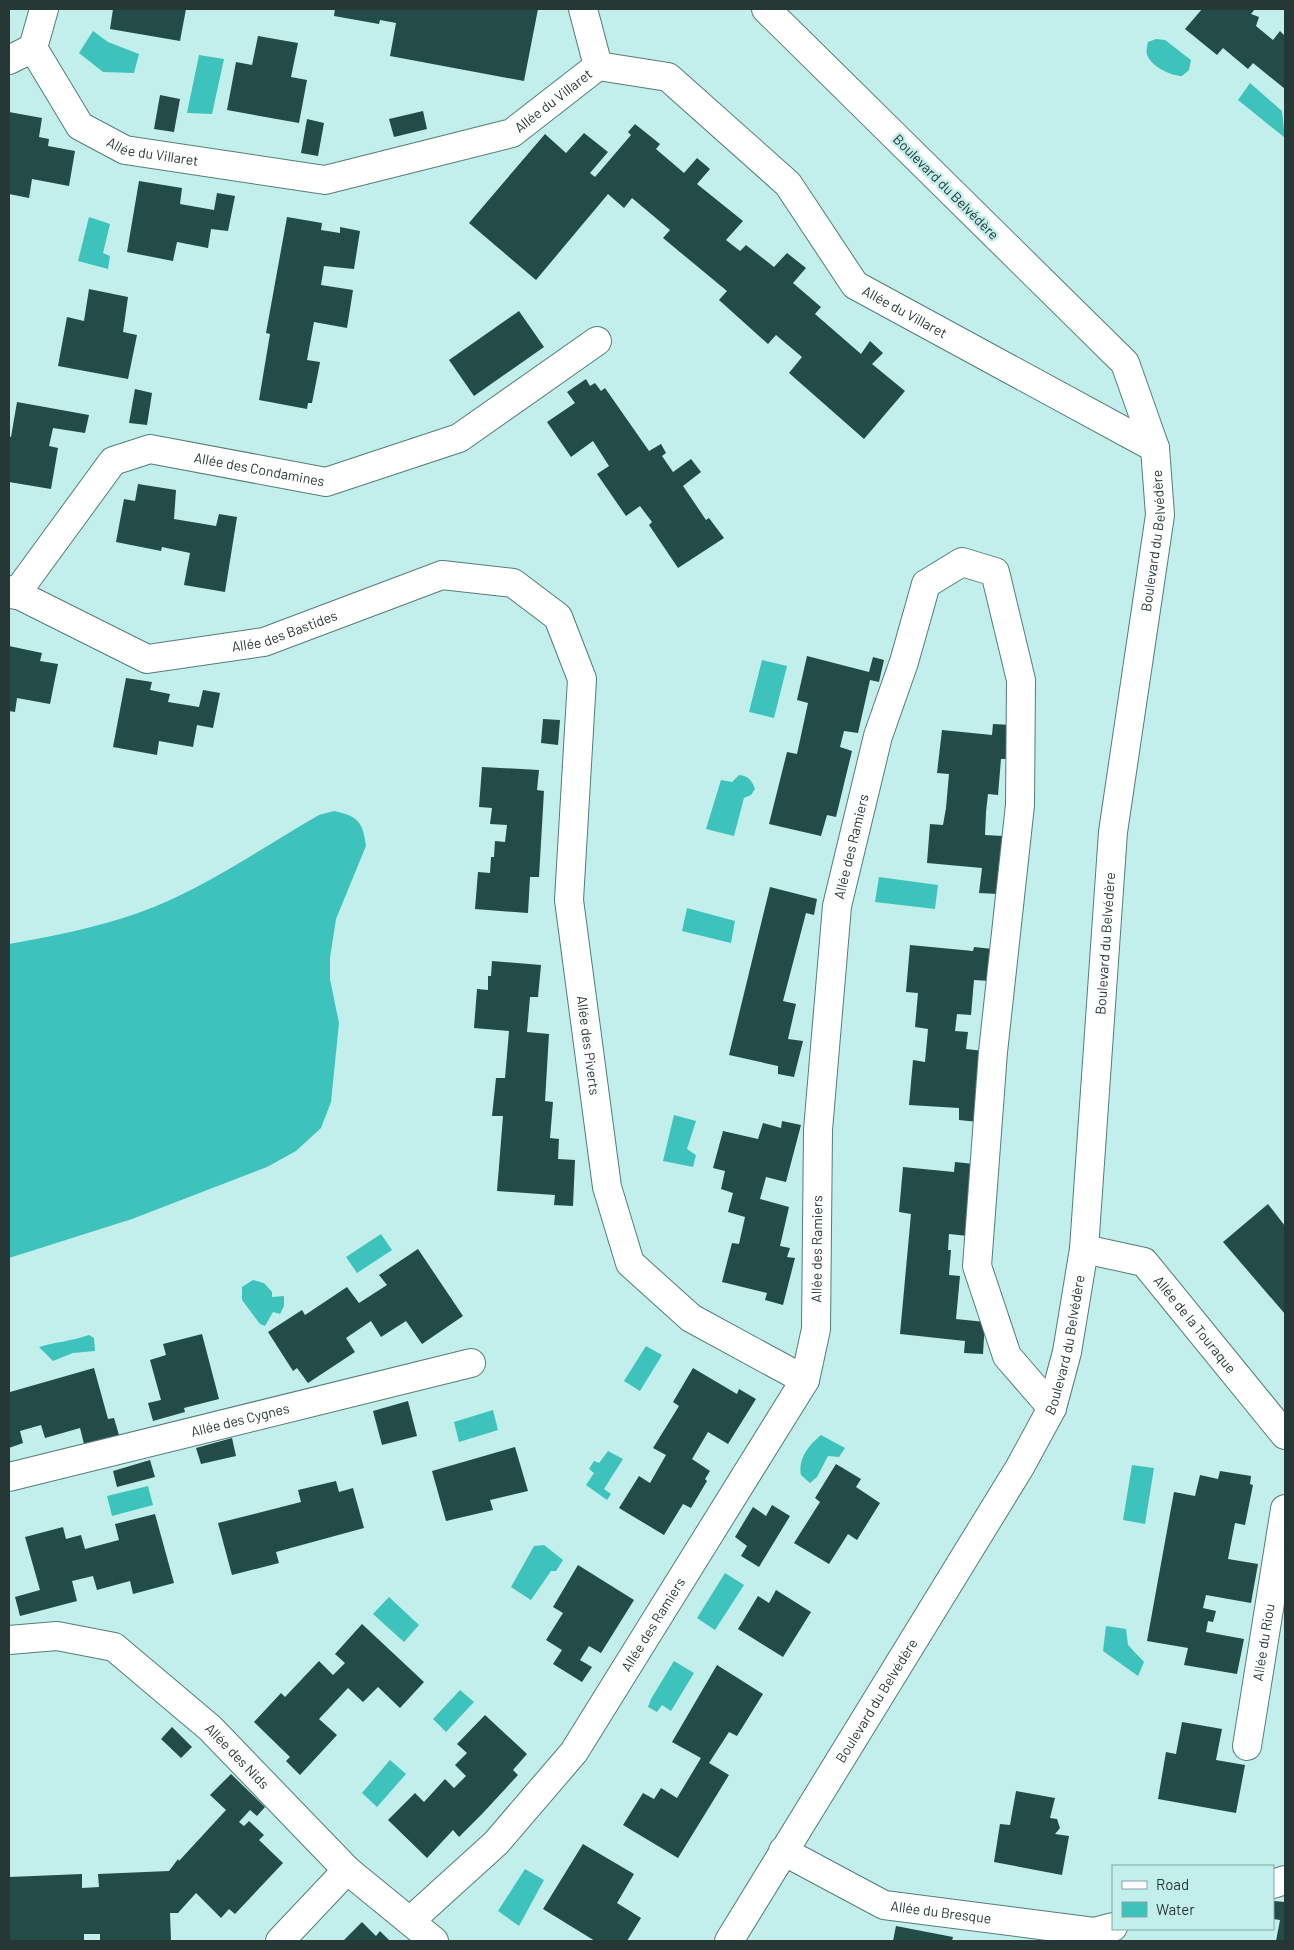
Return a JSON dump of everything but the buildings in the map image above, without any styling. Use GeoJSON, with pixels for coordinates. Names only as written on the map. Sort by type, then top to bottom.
{"type":"FeatureCollection","features":[{"type":"Feature","properties":{"kind":"street"},"geometry":{"type":"LineString","coordinates":[[9,60],[34,48],[44,9]]}},
{"type":"Feature","properties":{"kind":"street"},"geometry":{"type":"LineString","coordinates":[[583,9],[598,66]]}},
{"type":"Feature","properties":{"kind":"street","name":"Boulevard du Belvédère"},"geometry":{"type":"LineString","coordinates":[[729,1941],[1020,1467],[1052,1408],[1067,1352],[1084,1249],[1113,832],[1160,515],[1155,448],[1125,363],[766,9]]}},
{"type":"Feature","properties":{"kind":"street","name":"Allée du Villaret"},"geometry":{"type":"LineString","coordinates":[[34,48],[80,126],[125,150],[325,180],[512,133],[598,66],[668,77],[788,184],[855,285],[1155,448]]}},
{"type":"Feature","properties":{"kind":"street","name":"Allée des Condamines"},"geometry":{"type":"LineString","coordinates":[[12,593],[113,462],[150,449],[326,482],[459,438],[597,341]]}},
{"type":"Feature","properties":{"kind":"street","name":"Allée des Ramiers"},"geometry":{"type":"LineString","coordinates":[[410,1921],[496,1843],[574,1752],[805,1380],[816,1329],[818,1130],[837,906],[878,736],[904,662],[926,584],[962,562],[995,572],[1021,680],[1020,805],[992,1052],[977,1266],[1007,1356],[1052,1408]]}},
{"type":"Feature","properties":{"kind":"street","name":"Allée des Bastides"},"geometry":{"type":"LineString","coordinates":[[12,593],[147,659],[264,642],[442,576],[513,582],[558,617]]}},
{"type":"Feature","properties":{"kind":"street","name":"Allée des Piverts"},"geometry":{"type":"LineString","coordinates":[[558,617],[582,679],[569,900],[607,1187],[630,1263],[691,1318],[805,1380]]}},
{"type":"Feature","properties":{"kind":"street","name":"Allée de la Touraque"},"geometry":{"type":"LineString","coordinates":[[1084,1249],[1144,1262],[1285,1434]]}},
{"type":"Feature","properties":{"kind":"street","name":"Allée des Cygnes"},"geometry":{"type":"LineString","coordinates":[[9,1477],[471,1363]]}},
{"type":"Feature","properties":{"kind":"street","name":"Allée du Riou"},"geometry":{"type":"LineString","coordinates":[[1247,1746],[1285,1509]]}},
{"type":"Feature","properties":{"kind":"street","name":"Allée des Nids"},"geometry":{"type":"LineString","coordinates":[[9,1640],[56,1636],[114,1647],[210,1728],[347,1870],[434,1941]]}},
{"type":"Feature","properties":{"kind":"street","name":"Allée du Bresque"},"geometry":{"type":"LineString","coordinates":[[783,1852],[884,1905],[1094,1932],[1112,1927]]}},
{"type":"Feature","properties":{"kind":"street"},"geometry":{"type":"LineString","coordinates":[[280,1941],[347,1870]]}},
{"type":"Feature","properties":{"kind":"water"},"geometry":{"type":"Polygon","coordinates":[[[93,31],[108,42],[139,54],[134,73],[103,72],[79,53],[93,31]]]}},
{"type":"Feature","properties":{"kind":"water"},"geometry":{"type":"Polygon","coordinates":[[[1156,39],[1165,40],[1191,60],[1189,70],[1182,76],[1178,76],[1167,73],[1153,63],[1147,55],[1147,48],[1148,42],[1156,39]]]}},
{"type":"Feature","properties":{"kind":"water"},"geometry":{"type":"Polygon","coordinates":[[[199,55],[224,59],[212,114],[187,113],[199,55]]]}},
{"type":"Feature","properties":{"kind":"water"},"geometry":{"type":"Polygon","coordinates":[[[1250,83],[1282,111],[1285,138],[1238,100],[1250,83]]]}},
{"type":"Feature","properties":{"kind":"water"},"geometry":{"type":"Polygon","coordinates":[[[89,217],[110,224],[103,253],[110,256],[108,269],[78,261],[89,217]]]}},
{"type":"Feature","properties":{"kind":"water"},"geometry":{"type":"Polygon","coordinates":[[[762,660],[787,666],[774,718],[749,712],[762,660]]]}},
{"type":"Feature","properties":{"kind":"water"},"geometry":{"type":"Polygon","coordinates":[[[739,775],[749,779],[755,789],[751,795],[744,798],[734,836],[706,829],[721,780],[732,782],[739,775]]]}},
{"type":"Feature","properties":{"kind":"water"},"geometry":{"type":"Polygon","coordinates":[[[334,811],[349,815],[358,821],[363,831],[366,846],[336,919],[330,958],[330,979],[339,1023],[331,1102],[321,1128],[296,1151],[267,1167],[132,1219],[9,1258],[9,944],[58,935],[106,923],[162,904],[208,881],[319,815],[334,811]]]}},
{"type":"Feature","properties":{"kind":"water"},"geometry":{"type":"Polygon","coordinates":[[[879,877],[938,885],[935,909],[875,902],[879,877]]]}},
{"type":"Feature","properties":{"kind":"water"},"geometry":{"type":"Polygon","coordinates":[[[687,908],[735,921],[731,943],[682,931],[687,908]]]}},
{"type":"Feature","properties":{"kind":"water"},"geometry":{"type":"Polygon","coordinates":[[[674,1115],[696,1121],[687,1149],[696,1155],[693,1167],[663,1161],[674,1115]]]}},
{"type":"Feature","properties":{"kind":"water"},"geometry":{"type":"Polygon","coordinates":[[[381,1234],[392,1250],[357,1273],[346,1257],[381,1234]]]}},
{"type":"Feature","properties":{"kind":"water"},"geometry":{"type":"Polygon","coordinates":[[[253,1280],[264,1283],[272,1292],[272,1297],[284,1296],[284,1306],[280,1314],[273,1312],[265,1326],[260,1324],[242,1300],[242,1287],[253,1280]]]}},
{"type":"Feature","properties":{"kind":"water"},"geometry":{"type":"Polygon","coordinates":[[[89,1335],[94,1338],[95,1351],[73,1353],[53,1361],[39,1347],[76,1339],[89,1335]]]}},
{"type":"Feature","properties":{"kind":"water"},"geometry":{"type":"Polygon","coordinates":[[[646,1346],[662,1355],[640,1391],[624,1381],[646,1346]]]}},
{"type":"Feature","properties":{"kind":"water"},"geometry":{"type":"Polygon","coordinates":[[[493,1410],[498,1430],[459,1442],[454,1422],[493,1410]]]}},
{"type":"Feature","properties":{"kind":"water"},"geometry":{"type":"Polygon","coordinates":[[[821,1435],[845,1448],[839,1457],[828,1456],[817,1477],[810,1483],[801,1475],[801,1463],[805,1452],[821,1435]]]}},
{"type":"Feature","properties":{"kind":"water"},"geometry":{"type":"Polygon","coordinates":[[[608,1451],[623,1459],[604,1489],[611,1494],[607,1500],[586,1485],[594,1473],[589,1469],[594,1461],[599,1463],[608,1451]]]}},
{"type":"Feature","properties":{"kind":"water"},"geometry":{"type":"Polygon","coordinates":[[[1132,1465],[1154,1468],[1145,1524],[1123,1520],[1132,1465]]]}},
{"type":"Feature","properties":{"kind":"water"},"geometry":{"type":"Polygon","coordinates":[[[148,1486],[153,1505],[112,1516],[107,1496],[148,1486]]]}},
{"type":"Feature","properties":{"kind":"water"},"geometry":{"type":"Polygon","coordinates":[[[544,1545],[563,1560],[556,1571],[551,1571],[531,1600],[511,1587],[534,1546],[544,1545]]]}},
{"type":"Feature","properties":{"kind":"water"},"geometry":{"type":"Polygon","coordinates":[[[725,1573],[744,1585],[715,1630],[697,1618],[725,1573]]]}},
{"type":"Feature","properties":{"kind":"water"},"geometry":{"type":"Polygon","coordinates":[[[389,1597],[419,1625],[404,1642],[373,1614],[389,1597]]]}},
{"type":"Feature","properties":{"kind":"water"},"geometry":{"type":"Polygon","coordinates":[[[1106,1626],[1126,1629],[1128,1645],[1144,1662],[1138,1676],[1103,1651],[1106,1626]]]}},
{"type":"Feature","properties":{"kind":"water"},"geometry":{"type":"Polygon","coordinates":[[[674,1661],[694,1673],[671,1711],[662,1705],[657,1712],[648,1707],[674,1661]]]}},
{"type":"Feature","properties":{"kind":"water"},"geometry":{"type":"Polygon","coordinates":[[[460,1690],[474,1702],[446,1732],[433,1719],[460,1690]]]}},
{"type":"Feature","properties":{"kind":"water"},"geometry":{"type":"Polygon","coordinates":[[[390,1760],[406,1774],[377,1807],[362,1793],[390,1760]]]}},
{"type":"Feature","properties":{"kind":"water"},"geometry":{"type":"Polygon","coordinates":[[[525,1869],[544,1880],[519,1926],[498,1911],[525,1869]]]}}]}
